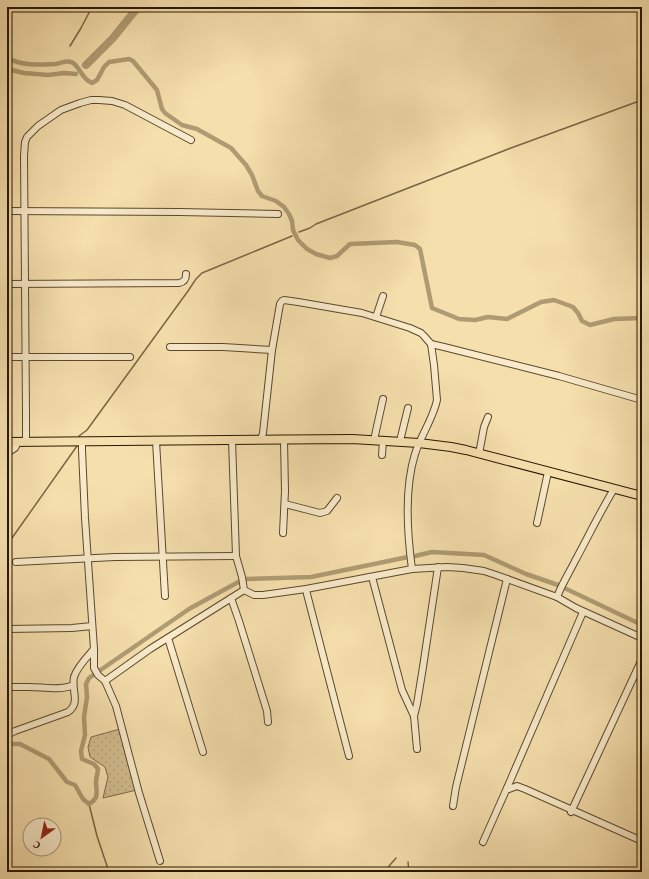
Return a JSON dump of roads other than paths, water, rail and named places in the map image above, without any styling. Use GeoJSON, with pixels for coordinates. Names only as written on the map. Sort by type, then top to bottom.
{"type":"FeatureCollection","features":[{"type":"Feature","properties":{"kind":"main road"},"geometry":{"type":"LineString","coordinates":[[7,442],[352,439],[419,443],[451,447],[642,496]]}},
{"type":"Feature","properties":{"kind":"street"},"geometry":{"type":"LineString","coordinates":[[7,453],[22,442],[26,412],[24,156],[25,142],[30,133],[61,110],[91,100],[99,100],[120,104],[134,110],[191,140]]}},
{"type":"Feature","properties":{"kind":"street"},"geometry":{"type":"LineString","coordinates":[[7,211],[278,214]]}},
{"type":"Feature","properties":{"kind":"street"},"geometry":{"type":"LineString","coordinates":[[7,284],[179,284],[185,281],[186,274]]}},
{"type":"Feature","properties":{"kind":"street"},"geometry":{"type":"LineString","coordinates":[[376,317],[383,296]]}},
{"type":"Feature","properties":{"kind":"street"},"geometry":{"type":"LineString","coordinates":[[261,440],[272,350],[281,302],[331,307],[362,313],[410,328],[424,336],[431,344],[437,400],[413,461],[408,488],[410,556],[412,569]]}},
{"type":"Feature","properties":{"kind":"street"},"geometry":{"type":"LineString","coordinates":[[431,344],[545,372],[642,400]]}},
{"type":"Feature","properties":{"kind":"street"},"geometry":{"type":"LineString","coordinates":[[170,347],[223,347],[272,350]]}},
{"type":"Feature","properties":{"kind":"street"},"geometry":{"type":"LineString","coordinates":[[7,357],[130,356]]}},
{"type":"Feature","properties":{"kind":"street"},"geometry":{"type":"LineString","coordinates":[[382,455],[379,441],[384,399]]}},
{"type":"Feature","properties":{"kind":"street"},"geometry":{"type":"LineString","coordinates":[[400,442],[408,408]]}},
{"type":"Feature","properties":{"kind":"street"},"geometry":{"type":"LineString","coordinates":[[479,454],[484,427],[488,416]]}},
{"type":"Feature","properties":{"kind":"street"},"geometry":{"type":"LineString","coordinates":[[232,440],[236,556],[244,590]]}},
{"type":"Feature","properties":{"kind":"street"},"geometry":{"type":"LineString","coordinates":[[283,533],[285,504],[284,440]]}},
{"type":"Feature","properties":{"kind":"street"},"geometry":{"type":"LineString","coordinates":[[156,441],[165,596]]}},
{"type":"Feature","properties":{"kind":"street"},"geometry":{"type":"LineString","coordinates":[[82,442],[84,505],[94,666],[96,672],[105,681],[116,706],[139,793],[160,862]]}},
{"type":"Feature","properties":{"kind":"street"},"geometry":{"type":"LineString","coordinates":[[537,523],[548,472]]}},
{"type":"Feature","properties":{"kind":"street"},"geometry":{"type":"LineString","coordinates":[[557,597],[600,511],[614,489]]}},
{"type":"Feature","properties":{"kind":"street"},"geometry":{"type":"LineString","coordinates":[[285,504],[320,513],[327,511],[337,498]]}},
{"type":"Feature","properties":{"kind":"street"},"geometry":{"type":"LineString","coordinates":[[16,562],[116,557],[236,556]]}},
{"type":"Feature","properties":{"kind":"street"},"geometry":{"type":"LineString","coordinates":[[244,590],[256,596],[306,589],[412,569],[447,566],[473,569],[484,571],[557,597],[583,612],[642,638]]}},
{"type":"Feature","properties":{"kind":"street"},"geometry":{"type":"LineString","coordinates":[[417,749],[414,716],[422,674],[438,567]]}},
{"type":"Feature","properties":{"kind":"street"},"geometry":{"type":"LineString","coordinates":[[372,577],[402,690],[414,716]]}},
{"type":"Feature","properties":{"kind":"street"},"geometry":{"type":"LineString","coordinates":[[453,806],[456,787],[507,579]]}},
{"type":"Feature","properties":{"kind":"street"},"geometry":{"type":"LineString","coordinates":[[306,589],[349,756]]}},
{"type":"Feature","properties":{"kind":"street"},"geometry":{"type":"LineString","coordinates":[[105,681],[140,655],[244,590]]}},
{"type":"Feature","properties":{"kind":"street"},"geometry":{"type":"LineString","coordinates":[[231,598],[266,705],[268,722]]}},
{"type":"Feature","properties":{"kind":"street"},"geometry":{"type":"LineString","coordinates":[[483,842],[583,612]]}},
{"type":"Feature","properties":{"kind":"street"},"geometry":{"type":"LineString","coordinates":[[7,630],[92,626]]}},
{"type":"Feature","properties":{"kind":"street"},"geometry":{"type":"LineString","coordinates":[[168,638],[203,752]]}},
{"type":"Feature","properties":{"kind":"street"},"geometry":{"type":"LineString","coordinates":[[7,735],[71,710],[74,707],[75,702],[73,685],[75,675],[94,649]]}},
{"type":"Feature","properties":{"kind":"street"},"geometry":{"type":"LineString","coordinates":[[572,811],[642,660]]}},
{"type":"Feature","properties":{"kind":"street"},"geometry":{"type":"LineString","coordinates":[[7,687],[30,686],[63,688],[73,685]]}},
{"type":"Feature","properties":{"kind":"street"},"geometry":{"type":"LineString","coordinates":[[507,788],[509,789],[517,786],[642,841]]}},
{"type":"Feature","properties":{"kind":"street"},"geometry":{"type":"LineString","coordinates":[[495,815],[502,818]]}},
{"type":"Feature","properties":{"kind":"waterway"},"geometry":{"type":"LineString","coordinates":[[70,46],[92,7]]}},
{"type":"Feature","properties":{"kind":"waterway"},"geometry":{"type":"LineString","coordinates":[[86,65],[113,38],[138,7]]}},
{"type":"Feature","properties":{"kind":"waterway"},"geometry":{"type":"LineString","coordinates":[[7,58],[13,61],[43,65],[69,61],[74,63],[85,78],[92,83],[97,80],[104,67],[109,62],[129,59],[133,61],[157,90],[162,109],[165,113],[182,125],[197,129],[231,148],[246,165],[252,175],[258,191],[262,196],[276,201],[284,207],[292,221],[293,230],[298,240],[307,249],[316,254],[330,258],[337,256],[350,244],[397,242],[415,245],[420,249],[432,308],[459,319],[475,320],[488,317],[507,319],[541,302],[554,300],[573,307],[582,321],[590,325],[614,319],[642,318]]}},
{"type":"Feature","properties":{"kind":"waterway"},"geometry":{"type":"LineString","coordinates":[[7,69],[24,73],[48,75],[64,73],[76,74]]}},
{"type":"Feature","properties":{"kind":"waterway"},"geometry":{"type":"LineString","coordinates":[[299,232],[511,148],[642,100]]}},
{"type":"Feature","properties":{"kind":"waterway"},"geometry":{"type":"LineString","coordinates":[[79,436],[87,430],[196,279],[202,273],[292,236]]}},
{"type":"Feature","properties":{"kind":"waterway"},"geometry":{"type":"LineString","coordinates":[[7,542],[12,538],[77,446]]}},
{"type":"Feature","properties":{"kind":"waterway"},"geometry":{"type":"LineString","coordinates":[[415,556],[432,552],[484,555],[526,574],[558,585],[642,625]]}},
{"type":"Feature","properties":{"kind":"waterway"},"geometry":{"type":"LineString","coordinates":[[246,579],[311,577],[408,557]]}},
{"type":"Feature","properties":{"kind":"waterway"},"geometry":{"type":"LineString","coordinates":[[7,748],[10,744],[20,744],[49,759],[67,782],[75,785],[83,799],[89,804],[92,802],[97,794],[96,780],[98,769],[94,764],[82,759],[81,751],[85,735],[84,717],[87,697],[86,684],[89,678],[189,609],[242,580]]}},
{"type":"Feature","properties":{"kind":"waterway"},"geometry":{"type":"LineString","coordinates":[[89,804],[97,836],[109,872]]}},
{"type":"Feature","properties":{"kind":"waterway"},"geometry":{"type":"LineString","coordinates":[[384,872],[396,858]]}},
{"type":"Feature","properties":{"kind":"waterway"},"geometry":{"type":"LineString","coordinates":[[408,862],[409,872]]}}]}
